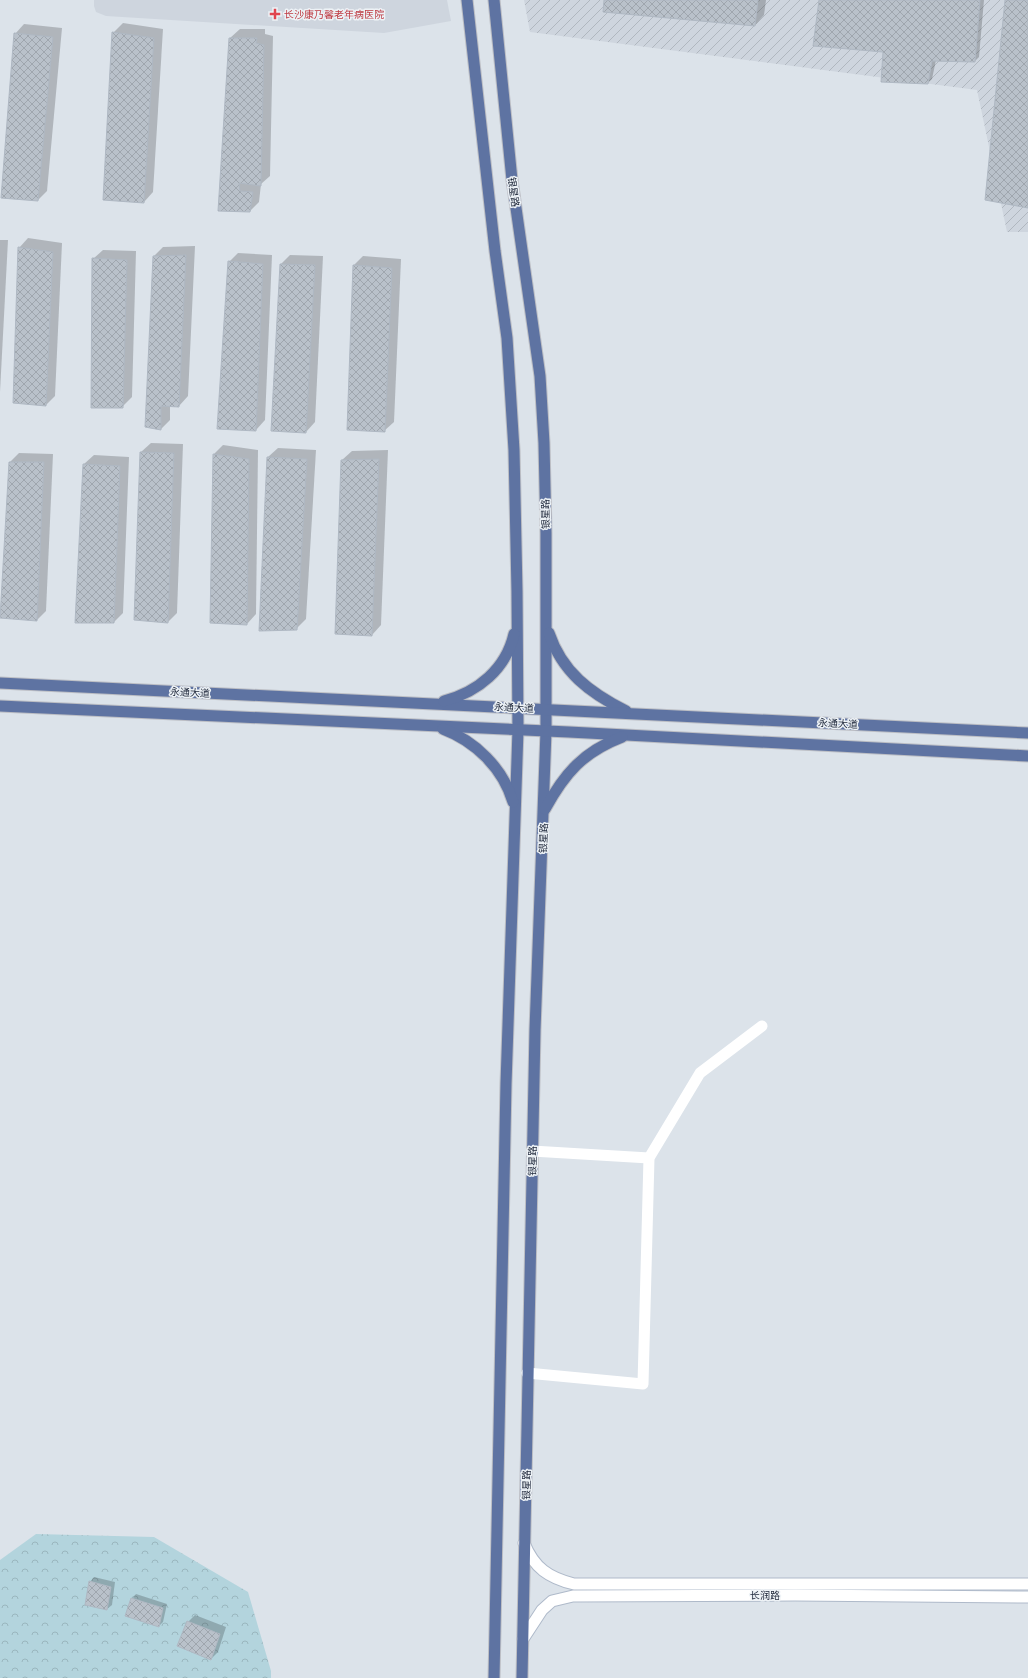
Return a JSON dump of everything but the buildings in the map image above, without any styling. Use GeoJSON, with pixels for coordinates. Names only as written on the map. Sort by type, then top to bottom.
{"type":"FeatureCollection","features":[{"type":"Feature","properties":{"kind":"main road"},"geometry":{"type":"LineString","coordinates":[[467,0],[491,220],[507,338],[511,386],[518,621],[518,730],[506,1092],[494,1678]]}},
{"type":"Feature","properties":{"kind":"main road","name":"银星路"},"geometry":{"type":"LineString","coordinates":[[494,0],[512,180],[540,376],[544,443],[546,731],[535,1030],[522,1678]]}},
{"type":"Feature","properties":{"kind":"main road"},"geometry":{"type":"LineString","coordinates":[[438,703],[457,697],[476,687],[490,677],[499,667],[512,642],[518,621]]}},
{"type":"Feature","properties":{"kind":"main road"},"geometry":{"type":"LineString","coordinates":[[546,626],[558,655],[578,680],[603,698],[630,713]]}},
{"type":"Feature","properties":{"kind":"main road","name":"永通大道"},"geometry":{"type":"LineString","coordinates":[[0,683],[438,703],[1028,733]]}},
{"type":"Feature","properties":{"kind":"main road"},"geometry":{"type":"LineString","coordinates":[[0,706],[546,731],[1028,756]]}},
{"type":"Feature","properties":{"kind":"main road"},"geometry":{"type":"LineString","coordinates":[[437,726],[470,743],[484,755],[503,779],[510,792],[515,809]]}},
{"type":"Feature","properties":{"kind":"main road"},"geometry":{"type":"LineString","coordinates":[[544,811],[565,776],[576,763],[607,743],[626,735]]}},
{"type":"Feature","properties":{"kind":"main road"},"geometry":{"type":"LineString","coordinates":[[528,1373],[643,1384],[649,1158],[700,1072],[762,1026]]}},
{"type":"Feature","properties":{"kind":"main road"},"geometry":{"type":"LineString","coordinates":[[532,1151],[649,1158]]}},
{"type":"Feature","properties":{"kind":"main road","name":"长润路"},"geometry":{"type":"LineString","coordinates":[[524,1542],[532,1561],[554,1578],[574,1584],[1028,1584]]}},
{"type":"Feature","properties":{"kind":"main road","name":"长润路"},"geometry":{"type":"LineString","coordinates":[[523,1639],[542,1610],[552,1601],[573,1596],[803,1595],[1028,1597]]}},
{"type":"Feature","properties":{"kind":"shaded area","name":"长沙康乃馨老年病医院"},"geometry":{"type":"Polygon","coordinates":[[[94,0],[447,0],[451,21],[384,33],[106,16],[96,12],[94,0]]]}},
{"type":"Feature","properties":{"kind":"shaded area"},"geometry":{"type":"Polygon","coordinates":[[[524,0],[1028,0],[1028,232],[1007,232],[977,90],[530,32],[524,0]]]}},
{"type":"Feature","properties":{"kind":"green space"},"geometry":{"type":"Polygon","coordinates":[[[36,1534],[154,1537],[248,1592],[271,1671],[271,1678],[0,1678],[0,1560],[36,1534]]]}},
{"type":"Feature","properties":{"kind":"place","name":"长沙康乃馨老年病医院"},"geometry":{"type":"Point","coordinates":[275,14]}}]}
